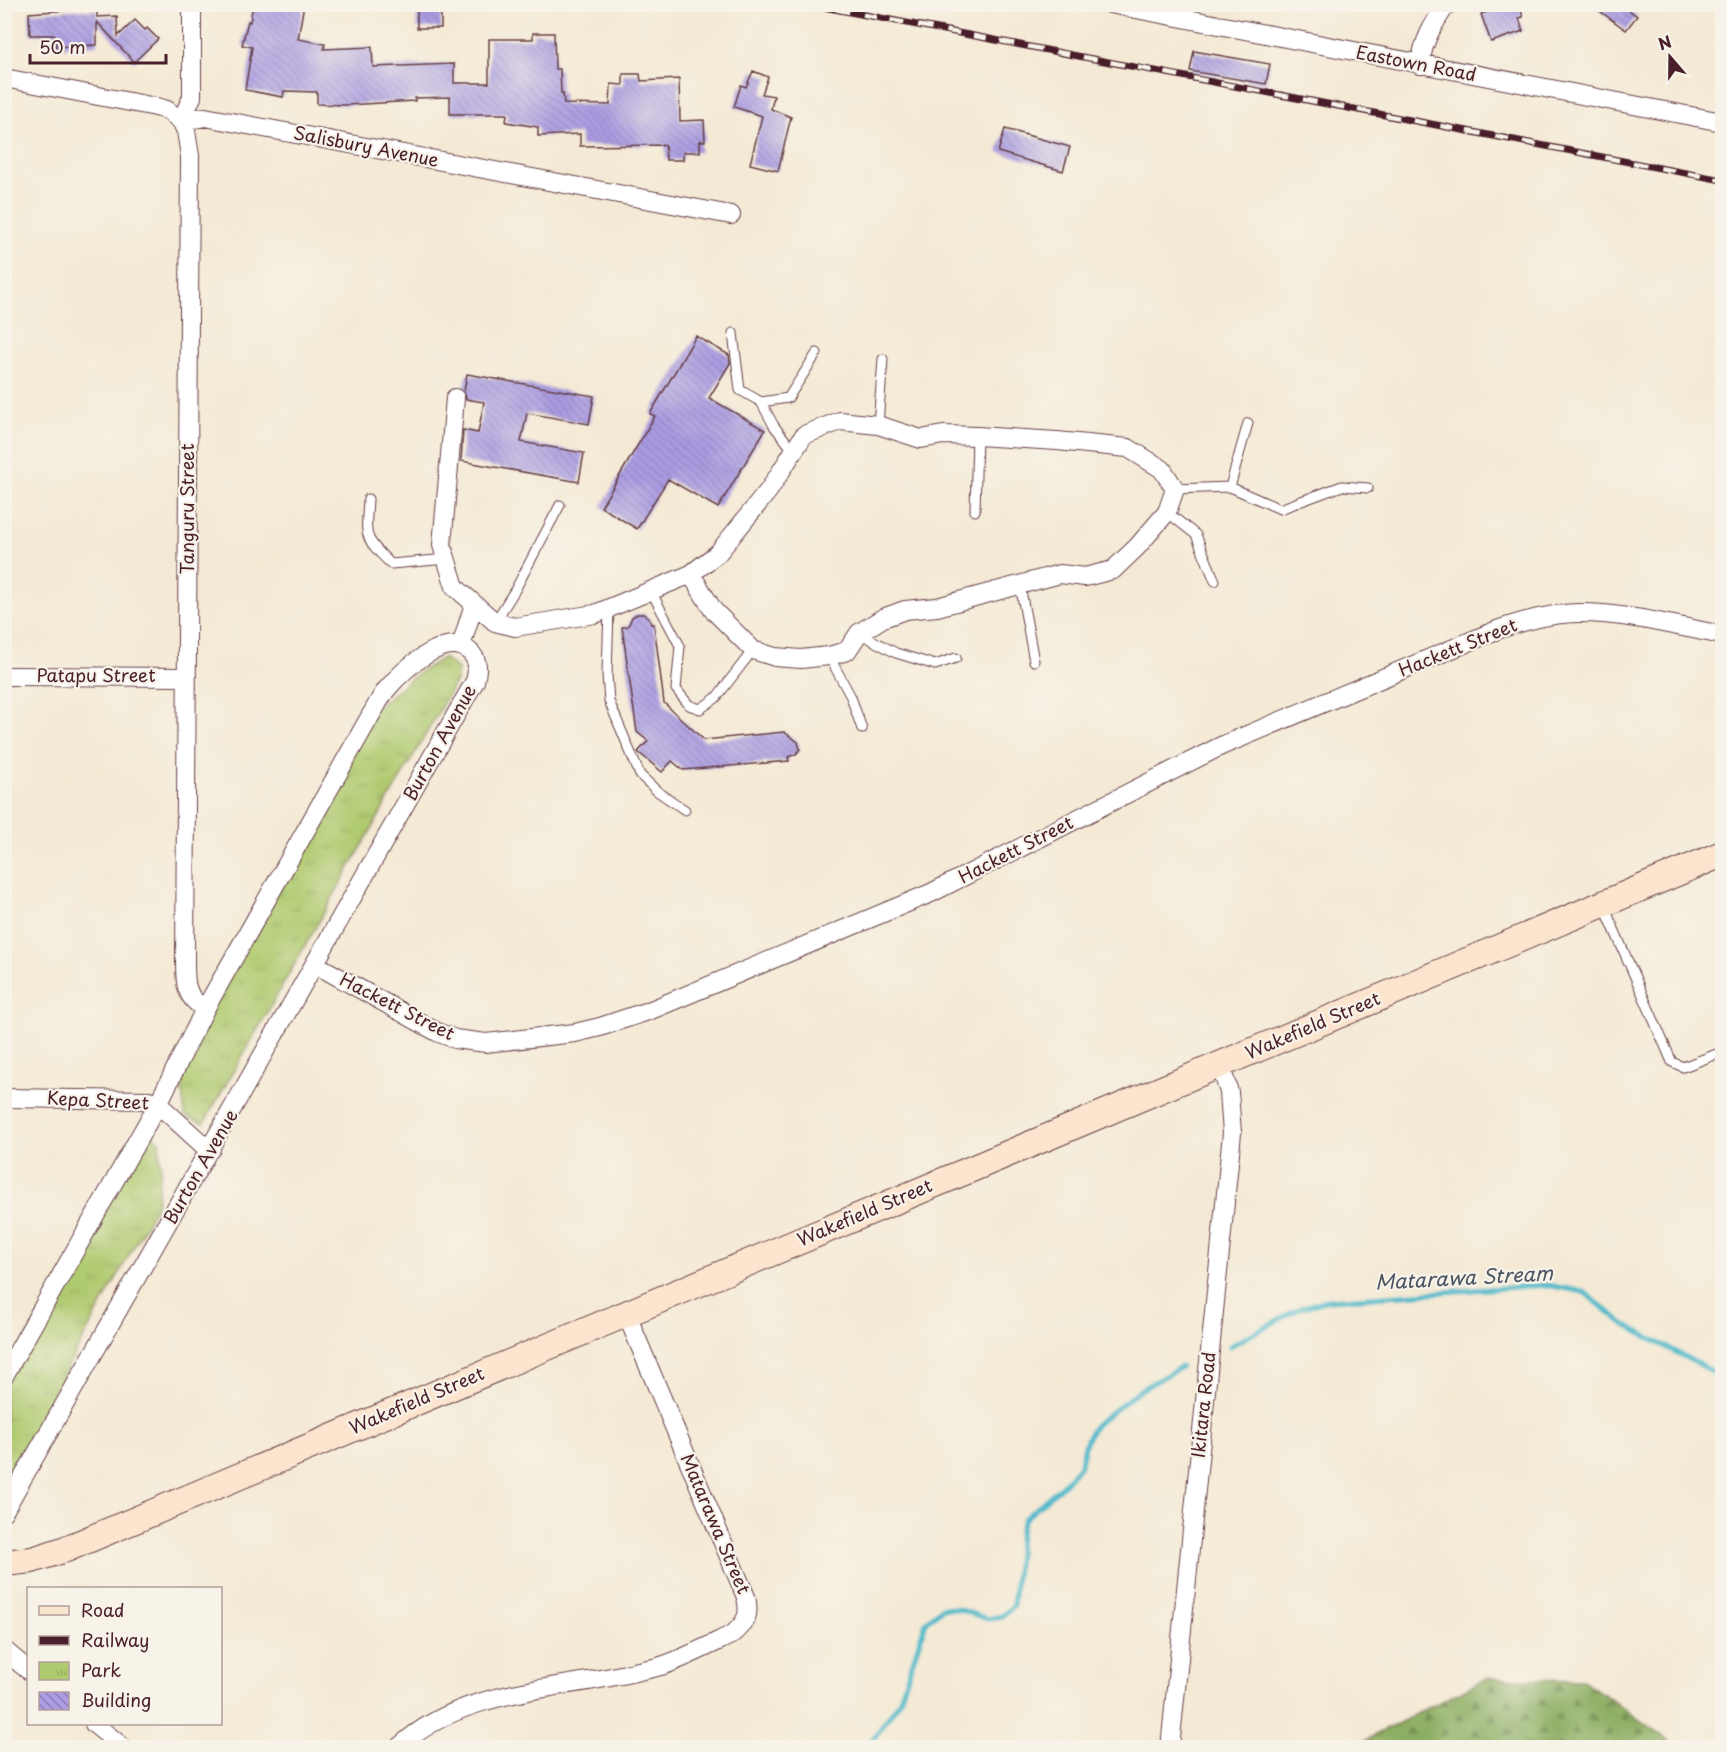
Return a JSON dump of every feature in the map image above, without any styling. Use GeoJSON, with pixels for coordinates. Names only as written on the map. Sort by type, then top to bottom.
{"type":"FeatureCollection","features":[{"type":"Feature","properties":{"kind":"street"},"geometry":{"type":"LineString","coordinates":[[4,78],[156,107],[167,110],[181,121],[192,98],[192,4]]}},
{"type":"Feature","properties":{"kind":"street","name":"Eastown Road"},"geometry":{"type":"LineString","coordinates":[[1110,4],[1722,122]]}},
{"type":"Feature","properties":{"kind":"street"},"geometry":{"type":"LineString","coordinates":[[1420,65],[1428,33],[1447,4]]}},
{"type":"Feature","properties":{"kind":"street","name":"Salisbury Avenue"},"geometry":{"type":"LineString","coordinates":[[181,121],[205,117],[731,215]]}},
{"type":"Feature","properties":{"kind":"street","name":"Tanguru Street"},"geometry":{"type":"LineString","coordinates":[[181,121],[186,132],[190,156],[185,976],[189,996],[205,1009]]}},
{"type":"Feature","properties":{"kind":"street"},"geometry":{"type":"LineString","coordinates":[[455,398],[442,545],[455,587],[495,622],[515,627],[595,614],[691,574],[717,553],[769,490],[804,435],[840,421],[878,425],[921,439],[943,435],[977,436],[1128,448],[1162,469],[1175,489],[1167,512],[1137,547],[1113,570],[1085,577],[1060,574],[937,607],[905,610],[883,618],[859,633],[847,651],[829,656],[801,659],[753,650],[713,610],[691,574]]}},
{"type":"Feature","properties":{"kind":"street"},"geometry":{"type":"LineString","coordinates":[[4,1376],[158,1104],[205,1009],[366,723],[387,690],[403,674],[435,650],[447,645],[462,646],[474,604]]}},
{"type":"Feature","properties":{"kind":"street","name":"Hackett Street"},"geometry":{"type":"LineString","coordinates":[[315,964],[437,1032],[470,1043],[549,1037],[600,1027],[651,1010],[931,893],[1221,746],[1497,630],[1525,621],[1577,613],[1605,614],[1722,635]]}},
{"type":"Feature","properties":{"kind":"street","name":"Burton Avenue"},"geometry":{"type":"LineString","coordinates":[[4,1511],[475,681],[478,668],[476,658],[462,646]]}},
{"type":"Feature","properties":{"kind":"street","name":"Patapu Street"},"geometry":{"type":"LineString","coordinates":[[4,676],[187,676]]}},
{"type":"Feature","properties":{"kind":"street","name":"Wakefield Street"},"geometry":{"type":"LineString","coordinates":[[4,1563],[32,1560],[66,1549],[1722,854]]}},
{"type":"Feature","properties":{"kind":"street","name":"Ikitara Road"},"geometry":{"type":"LineString","coordinates":[[1170,1748],[1232,1133],[1229,1092],[1220,1064]]}},
{"type":"Feature","properties":{"kind":"street","name":"Kepa Street"},"geometry":{"type":"LineString","coordinates":[[4,1098],[149,1100],[158,1104],[202,1144],[211,1149]]}},
{"type":"Feature","properties":{"kind":"street","name":"Matarawa Street"},"geometry":{"type":"LineString","coordinates":[[398,1748],[427,1725],[476,1702],[609,1678],[666,1665],[734,1634],[748,1617],[749,1608],[746,1597],[626,1313]]}},
{"type":"Feature","properties":{"kind":"street"},"geometry":{"type":"LineString","coordinates":[[4,1650],[27,1669]]}},
{"type":"Feature","properties":{"kind":"street"},"geometry":{"type":"LineString","coordinates":[[95,1725],[124,1748]]}},
{"type":"Feature","properties":{"kind":"lane"},"geometry":{"type":"LineString","coordinates":[[733,333],[740,390],[761,402],[774,426],[794,450]]}},
{"type":"Feature","properties":{"kind":"lane"},"geometry":{"type":"LineString","coordinates":[[761,402],[788,398],[817,353]]}},
{"type":"Feature","properties":{"kind":"lane"},"geometry":{"type":"LineString","coordinates":[[878,425],[883,359]]}},
{"type":"Feature","properties":{"kind":"lane"},"geometry":{"type":"LineString","coordinates":[[1230,487],[1248,423]]}},
{"type":"Feature","properties":{"kind":"lane"},"geometry":{"type":"LineString","coordinates":[[975,511],[977,436]]}},
{"type":"Feature","properties":{"kind":"lane"},"geometry":{"type":"LineString","coordinates":[[1175,489],[1230,487],[1280,509],[1342,486],[1368,488]]}},
{"type":"Feature","properties":{"kind":"lane"},"geometry":{"type":"LineString","coordinates":[[368,499],[366,534],[371,545],[391,564],[447,559]]}},
{"type":"Feature","properties":{"kind":"lane"},"geometry":{"type":"LineString","coordinates":[[495,622],[515,590],[560,505]]}},
{"type":"Feature","properties":{"kind":"lane"},"geometry":{"type":"LineString","coordinates":[[1167,512],[1196,535],[1215,581]]}},
{"type":"Feature","properties":{"kind":"lane"},"geometry":{"type":"LineString","coordinates":[[1020,585],[1035,661]]}},
{"type":"Feature","properties":{"kind":"lane"},"geometry":{"type":"LineString","coordinates":[[651,591],[680,646],[676,689],[689,705],[700,709],[716,698],[753,650]]}},
{"type":"Feature","properties":{"kind":"lane"},"geometry":{"type":"LineString","coordinates":[[609,608],[607,675],[609,701],[640,775],[657,791],[685,810]]}},
{"type":"Feature","properties":{"kind":"lane"},"geometry":{"type":"LineString","coordinates":[[859,633],[896,653],[935,665],[956,658]]}},
{"type":"Feature","properties":{"kind":"lane"},"geometry":{"type":"LineString","coordinates":[[829,656],[850,697],[862,729]]}},
{"type":"Feature","properties":{"kind":"lane"},"geometry":{"type":"LineString","coordinates":[[1603,904],[1672,1062],[1683,1067],[1722,1052]]}},
{"type":"Feature","properties":{"kind":"green space"},"geometry":{"type":"Polygon","coordinates":[[[443,658],[458,669],[456,681],[204,1123],[185,1116],[179,1063],[369,714],[415,675],[443,658]]]}},
{"type":"Feature","properties":{"kind":"green space"},"geometry":{"type":"Polygon","coordinates":[[[150,1133],[159,1141],[161,1168],[156,1206],[5,1481],[5,1373],[150,1133]]]}},
{"type":"Feature","properties":{"kind":"green space"},"geometry":{"type":"Polygon","coordinates":[[[1487,1678],[1583,1680],[1678,1747],[1352,1747],[1487,1678]]]}},
{"type":"Feature","properties":{"kind":"building"},"geometry":{"type":"Polygon","coordinates":[[[253,4],[304,4],[298,39],[325,44],[324,49],[372,47],[373,67],[454,64],[454,83],[489,83],[489,39],[533,39],[533,33],[554,33],[555,69],[560,69],[564,104],[610,105],[611,84],[623,85],[623,74],[640,74],[641,81],[679,79],[680,121],[704,120],[705,141],[700,141],[700,152],[683,152],[683,160],[666,160],[665,145],[580,146],[580,134],[538,136],[538,127],[506,122],[507,114],[450,114],[450,97],[346,105],[317,104],[317,92],[284,91],[283,97],[245,90],[252,47],[242,45],[253,4]]]}},
{"type":"Feature","properties":{"kind":"building"},"geometry":{"type":"Polygon","coordinates":[[[1510,4],[1519,4],[1523,17],[1519,18],[1523,31],[1491,42],[1481,14],[1510,4]]]}},
{"type":"Feature","properties":{"kind":"building"},"geometry":{"type":"Polygon","coordinates":[[[1590,4],[1620,4],[1637,16],[1626,30],[1590,4]]]}},
{"type":"Feature","properties":{"kind":"building"},"geometry":{"type":"Polygon","coordinates":[[[417,7],[441,7],[441,28],[417,28],[417,7]]]}},
{"type":"Feature","properties":{"kind":"building"},"geometry":{"type":"Polygon","coordinates":[[[97,10],[97,17],[117,16],[118,36],[135,20],[158,39],[134,62],[97,22],[97,45],[56,47],[55,35],[30,35],[29,13],[97,10]]]}},
{"type":"Feature","properties":{"kind":"building"},"geometry":{"type":"Polygon","coordinates":[[[1194,51],[1270,64],[1266,84],[1190,71],[1194,51]]]}},
{"type":"Feature","properties":{"kind":"building"},"geometry":{"type":"Polygon","coordinates":[[[753,71],[768,77],[762,94],[774,96],[771,109],[791,117],[778,171],[750,164],[762,116],[734,107],[741,85],[746,87],[753,71]]]}},
{"type":"Feature","properties":{"kind":"building"},"geometry":{"type":"Polygon","coordinates":[[[1005,129],[1070,147],[1063,171],[998,152],[1005,129]]]}},
{"type":"Feature","properties":{"kind":"building"},"geometry":{"type":"Polygon","coordinates":[[[696,336],[729,355],[730,363],[709,398],[765,430],[718,508],[668,479],[637,529],[601,507],[655,416],[650,414],[696,336]]]}},
{"type":"Feature","properties":{"kind":"building"},"geometry":{"type":"Polygon","coordinates":[[[467,374],[594,396],[589,424],[527,413],[521,442],[584,453],[579,482],[461,461],[463,430],[478,433],[484,402],[466,399],[464,391],[467,374]]]}},
{"type":"Feature","properties":{"kind":"building"},"geometry":{"type":"Polygon","coordinates":[[[644,614],[649,618],[651,624],[654,624],[664,703],[704,740],[784,732],[798,742],[800,749],[796,754],[788,757],[789,761],[683,770],[672,761],[662,772],[638,752],[648,741],[637,732],[622,627],[628,626],[632,617],[644,614]]]}},
{"type":"Feature","properties":{"kind":"waterway","name":"Matarawa Stream"},"geometry":{"type":"LineString","coordinates":[[1230,1346],[1300,1308],[1328,1300],[1547,1285],[1584,1292],[1624,1324],[1718,1375],[1722,1375]]}},
{"type":"Feature","properties":{"kind":"waterway","name":"Matarawa Stream"},"geometry":{"type":"LineString","coordinates":[[867,1748],[899,1702],[926,1622],[942,1608],[958,1609],[988,1619],[1002,1616],[1013,1606],[1020,1532],[1024,1519],[1065,1483],[1080,1465],[1087,1439],[1095,1425],[1140,1390],[1181,1367]]}},
{"type":"Feature","properties":{"kind":"railway"},"geometry":{"type":"LineString","coordinates":[[808,4],[1722,180]]}}]}
